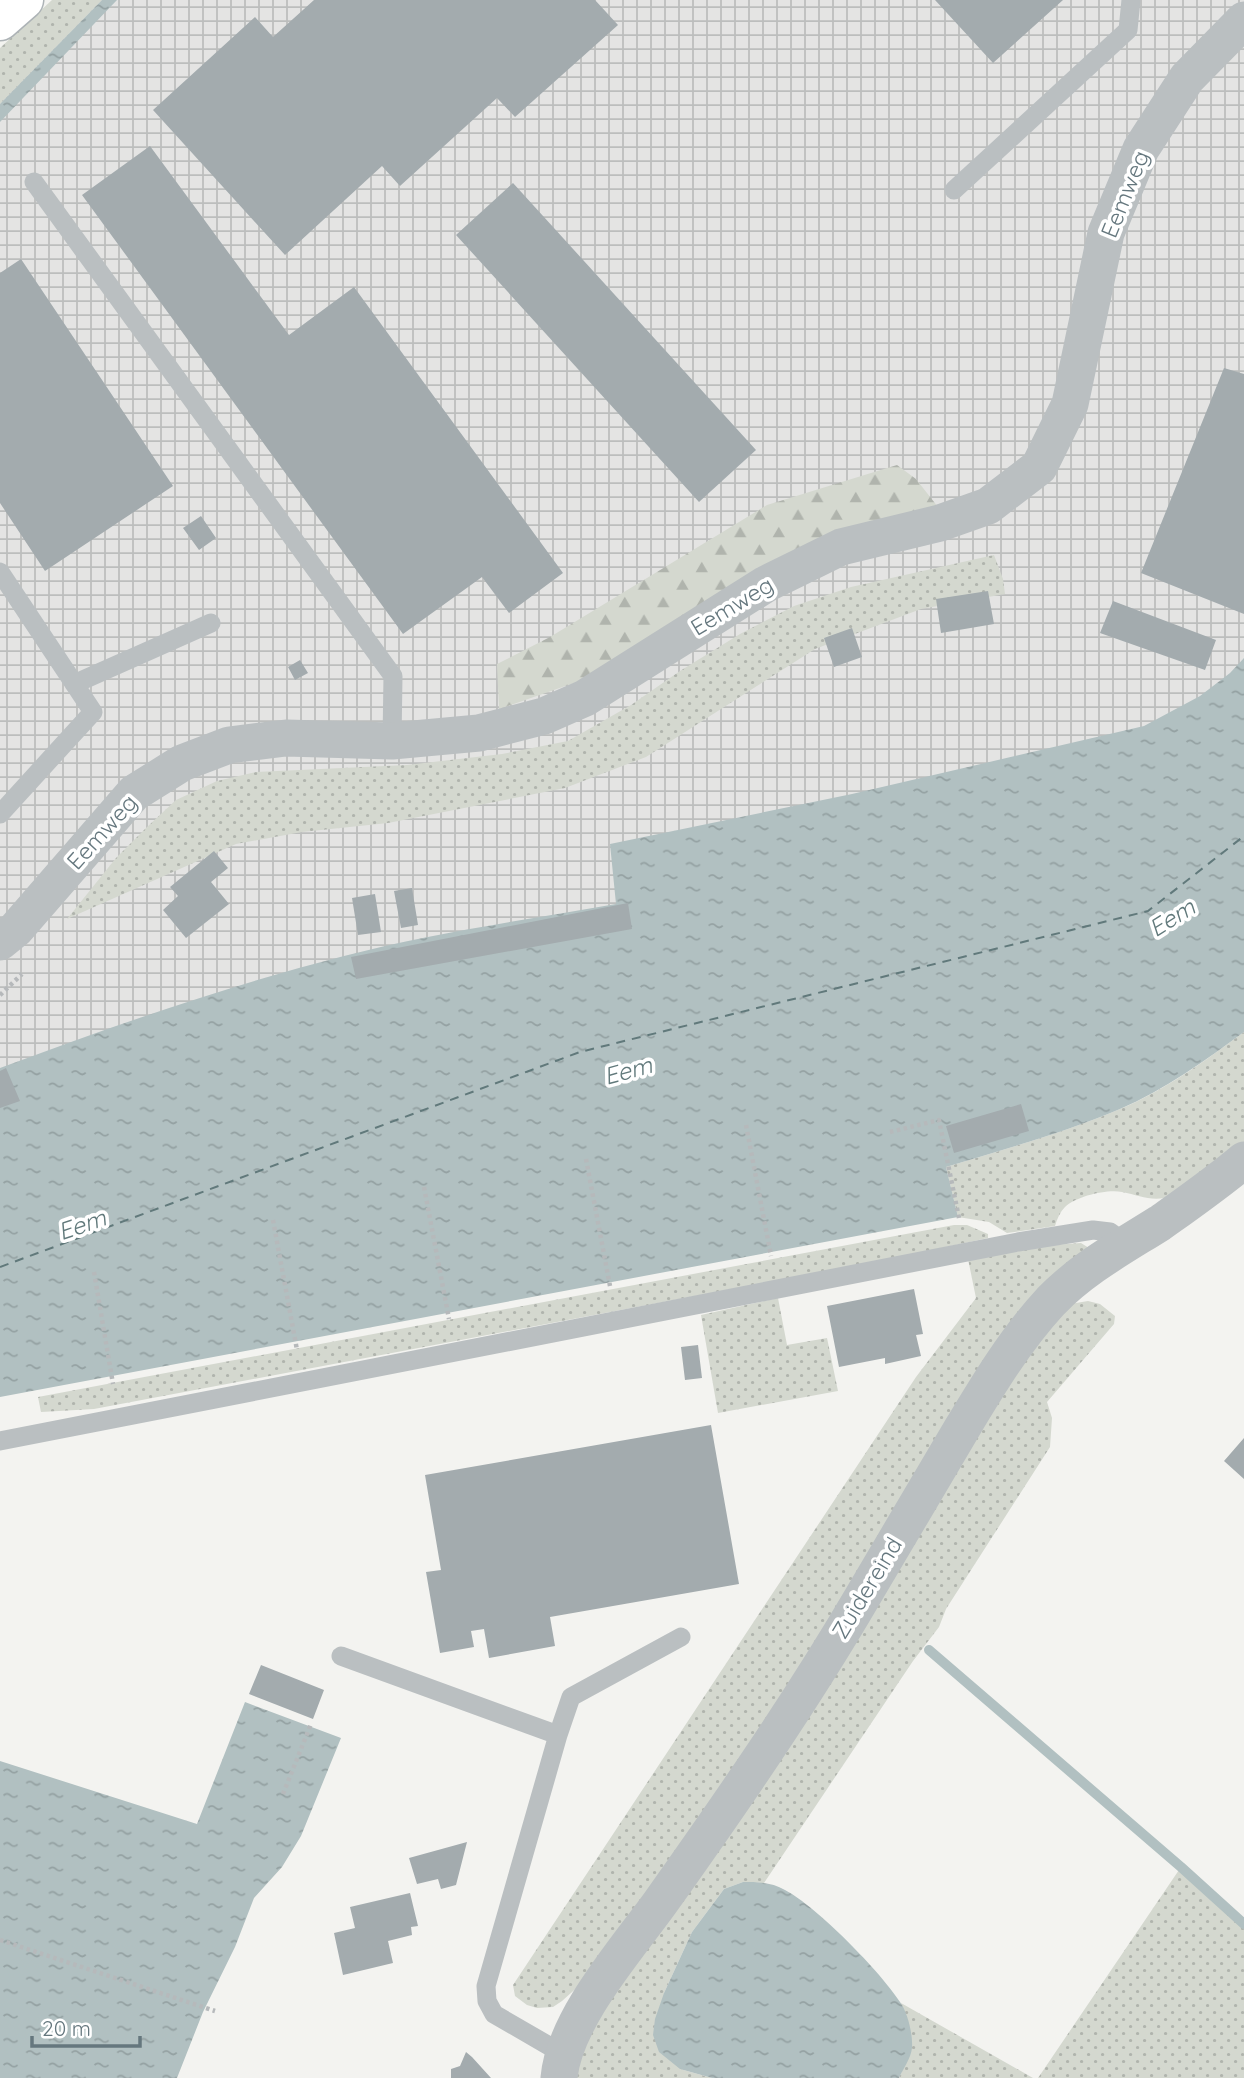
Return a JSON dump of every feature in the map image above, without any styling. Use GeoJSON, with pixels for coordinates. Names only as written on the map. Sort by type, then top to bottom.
{"type":"FeatureCollection","features":[{"type":"Feature","properties":{"kind":"main road"},"geometry":{"type":"LineString","coordinates":[[0,21],[24,0]]}},
{"type":"Feature","properties":{"kind":"street","name":"Eemweg"},"geometry":{"type":"LineString","coordinates":[[0,942],[16,929],[134,793],[182,763],[229,745],[286,737],[392,740],[479,733],[544,716],[584,698],[766,583],[841,547],[940,523],[988,506],[1039,467],[1070,404],[1106,233],[1141,149],[1186,78],[1244,20]]}},
{"type":"Feature","properties":{"kind":"street","name":"Zuidereind"},"geometry":{"type":"LineString","coordinates":[[561,2066],[566,2044],[598,1989],[719,1820],[782,1726],[1018,1340],[1053,1300],[1099,1260],[1160,1222],[1244,1160]]}},
{"type":"Feature","properties":{"kind":"lane"},"geometry":{"type":"LineString","coordinates":[[954,190],[1128,30],[1131,0]]}},
{"type":"Feature","properties":{"kind":"lane"},"geometry":{"type":"LineString","coordinates":[[34,182],[393,676],[392,740]]}},
{"type":"Feature","properties":{"kind":"lane"},"geometry":{"type":"LineString","coordinates":[[0,572],[93,712],[0,814]]}},
{"type":"Feature","properties":{"kind":"lane"},"geometry":{"type":"LineString","coordinates":[[74,684],[211,623]]}},
{"type":"Feature","properties":{"kind":"lane"},"geometry":{"type":"LineString","coordinates":[[0,1441],[1018,1242],[1093,1230],[1110,1232],[1125,1243]]}},
{"type":"Feature","properties":{"kind":"lane"},"geometry":{"type":"LineString","coordinates":[[561,2066],[494,2014],[487,2001],[486,1986],[571,1697],[681,1637]]}},
{"type":"Feature","properties":{"kind":"lane"},"geometry":{"type":"LineString","coordinates":[[341,1656],[558,1735]]}},
{"type":"Feature","properties":{"kind":"path"},"geometry":{"type":"LineString","coordinates":[[890,1132],[939,1120],[959,1218]]}},
{"type":"Feature","properties":{"kind":"path"},"geometry":{"type":"LineString","coordinates":[[746,1125],[771,1256]]}},
{"type":"Feature","properties":{"kind":"path"},"geometry":{"type":"LineString","coordinates":[[586,1159],[610,1286]]}},
{"type":"Feature","properties":{"kind":"path"},"geometry":{"type":"LineString","coordinates":[[424,1188],[449,1319]]}},
{"type":"Feature","properties":{"kind":"path"},"geometry":{"type":"LineString","coordinates":[[273,1220],[298,1350]]}},
{"type":"Feature","properties":{"kind":"path"},"geometry":{"type":"LineString","coordinates":[[94,1272],[113,1384]]}},
{"type":"Feature","properties":{"kind":"path"},"geometry":{"type":"LineString","coordinates":[[283,1794],[312,1724]]}},
{"type":"Feature","properties":{"kind":"path"},"geometry":{"type":"LineString","coordinates":[[0,1940],[215,2011]]}},
{"type":"Feature","properties":{"kind":"shaded area"},"geometry":{"type":"Polygon","coordinates":[[[90,0],[1244,0],[1244,776],[0,1110],[0,86],[90,0]]]}},
{"type":"Feature","properties":{"kind":"green space"},"geometry":{"type":"Polygon","coordinates":[[[52,0],[102,0],[0,104],[0,48],[52,0]]]}},
{"type":"Feature","properties":{"kind":"green space"},"geometry":{"type":"Polygon","coordinates":[[[897,465],[916,479],[938,507],[597,675],[499,709],[497,664],[550,637],[767,505],[897,465]]]}},
{"type":"Feature","properties":{"kind":"green space"},"geometry":{"type":"Polygon","coordinates":[[[994,555],[1003,579],[1005,594],[921,609],[815,649],[646,757],[565,788],[388,823],[302,832],[236,844],[67,919],[116,858],[176,800],[217,781],[256,772],[407,765],[502,754],[568,741],[631,705],[740,634],[794,606],[851,587],[994,555]]]}},
{"type":"Feature","properties":{"kind":"green space"},"geometry":{"type":"Polygon","coordinates":[[[1244,1032],[1244,1142],[1165,1198],[1149,1198],[1116,1191],[1092,1194],[1065,1207],[1055,1226],[1007,1233],[989,1222],[958,1217],[946,1167],[1056,1133],[1136,1102],[1184,1074],[1244,1032]]]}},
{"type":"Feature","properties":{"kind":"green space"},"geometry":{"type":"Polygon","coordinates":[[[954,1225],[967,1225],[988,1234],[988,1238],[881,1261],[94,1409],[41,1412],[38,1397],[954,1225]]]}},
{"type":"Feature","properties":{"kind":"green space"},"geometry":{"type":"Polygon","coordinates":[[[1081,1243],[1089,1248],[775,1717],[600,1967],[553,2007],[537,2008],[527,2005],[515,1996],[513,1985],[916,1377],[976,1298],[968,1259],[1081,1243]]]}},
{"type":"Feature","properties":{"kind":"green space"},"geometry":{"type":"Polygon","coordinates":[[[778,1298],[787,1345],[827,1338],[838,1391],[718,1413],[701,1315],[778,1298]]]}},
{"type":"Feature","properties":{"kind":"green space"},"geometry":{"type":"Polygon","coordinates":[[[1088,1301],[1100,1304],[1115,1316],[1114,1324],[1047,1402],[1052,1418],[1050,1447],[946,1609],[939,1627],[913,1661],[764,1883],[743,1882],[724,1889],[692,1932],[664,1993],[680,2069],[712,2078],[571,2078],[583,2041],[1022,1353],[1070,1304],[1088,1301]]]}},
{"type":"Feature","properties":{"kind":"green space"},"geometry":{"type":"Polygon","coordinates":[[[1181,1867],[1244,1924],[1244,2078],[1038,2078],[1181,1867]]]}},
{"type":"Feature","properties":{"kind":"green space"},"geometry":{"type":"Polygon","coordinates":[[[901,2003],[1033,2078],[899,2078],[910,2049],[910,2034],[901,2003]]]}},
{"type":"Feature","properties":{"kind":"water"},"geometry":{"type":"Polygon","coordinates":[[[102,0],[117,0],[0,122],[0,104],[102,0]]]}},
{"type":"Feature","properties":{"kind":"water","name":"Eem"},"geometry":{"type":"Polygon","coordinates":[[[1244,658],[1244,1032],[1169,1084],[1120,1109],[1056,1133],[946,1167],[958,1217],[0,1397],[0,1068],[170,1008],[344,956],[445,934],[616,904],[610,844],[852,794],[1144,726],[1200,696],[1230,673],[1244,658]]]}},
{"type":"Feature","properties":{"kind":"water"},"geometry":{"type":"Polygon","coordinates":[[[245,1702],[341,1738],[301,1836],[282,1867],[254,1898],[177,2078],[0,2078],[0,1761],[197,1824],[245,1702]]]}},
{"type":"Feature","properties":{"kind":"water"},"geometry":{"type":"Polygon","coordinates":[[[743,1882],[775,1885],[798,1898],[847,1941],[891,1989],[905,2012],[912,2037],[909,2060],[899,2078],[712,2078],[680,2069],[659,2052],[653,2035],[655,2019],[692,1932],[724,1889],[743,1882]]]}},
{"type":"Feature","properties":{"kind":"building"},"geometry":{"type":"Polygon","coordinates":[[[314,0],[595,0],[618,25],[515,117],[497,98],[400,186],[382,166],[285,255],[153,110],[255,17],[273,37],[314,0]]]}},
{"type":"Feature","properties":{"kind":"building"},"geometry":{"type":"Polygon","coordinates":[[[935,0],[1063,0],[993,63],[935,0]]]}},
{"type":"Feature","properties":{"kind":"building"},"geometry":{"type":"Polygon","coordinates":[[[150,146],[289,335],[354,287],[563,573],[509,613],[482,577],[403,634],[82,195],[150,146]]]}},
{"type":"Feature","properties":{"kind":"building"},"geometry":{"type":"Polygon","coordinates":[[[513,183],[756,450],[699,502],[456,235],[513,183]]]}},
{"type":"Feature","properties":{"kind":"building"},"geometry":{"type":"Polygon","coordinates":[[[21,259],[173,486],[45,571],[0,503],[0,273],[21,259]]]}},
{"type":"Feature","properties":{"kind":"building"},"geometry":{"type":"Polygon","coordinates":[[[1224,368],[1244,374],[1244,614],[1141,573],[1224,368]]]}},
{"type":"Feature","properties":{"kind":"building"},"geometry":{"type":"Polygon","coordinates":[[[201,516],[216,538],[199,550],[183,528],[201,516]]]}},
{"type":"Feature","properties":{"kind":"building"},"geometry":{"type":"Polygon","coordinates":[[[988,591],[994,624],[941,633],[936,599],[988,591]]]}},
{"type":"Feature","properties":{"kind":"building"},"geometry":{"type":"Polygon","coordinates":[[[1113,601],[1216,640],[1205,670],[1100,633],[1113,601]]]}},
{"type":"Feature","properties":{"kind":"building"},"geometry":{"type":"Polygon","coordinates":[[[852,628],[862,657],[834,667],[824,638],[852,628]]]}},
{"type":"Feature","properties":{"kind":"building"},"geometry":{"type":"Polygon","coordinates":[[[300,660],[308,673],[295,680],[288,667],[300,660]]]}},
{"type":"Feature","properties":{"kind":"building"},"geometry":{"type":"Polygon","coordinates":[[[214,851],[228,868],[211,882],[229,904],[186,938],[163,910],[178,896],[170,887],[214,851]]]}},
{"type":"Feature","properties":{"kind":"building"},"geometry":{"type":"Polygon","coordinates":[[[412,888],[418,925],[401,928],[394,891],[412,888]]]}},
{"type":"Feature","properties":{"kind":"building"},"geometry":{"type":"Polygon","coordinates":[[[375,894],[381,932],[358,935],[352,898],[375,894]]]}},
{"type":"Feature","properties":{"kind":"building"},"geometry":{"type":"Polygon","coordinates":[[[628,903],[632,929],[356,979],[351,957],[628,903]]]}},
{"type":"Feature","properties":{"kind":"building"},"geometry":{"type":"Polygon","coordinates":[[[6,1068],[20,1101],[0,1108],[0,1071],[6,1068]]]}},
{"type":"Feature","properties":{"kind":"building"},"geometry":{"type":"Polygon","coordinates":[[[1021,1104],[1029,1131],[954,1153],[946,1126],[1021,1104]]]}},
{"type":"Feature","properties":{"kind":"building"},"geometry":{"type":"Polygon","coordinates":[[[914,1289],[923,1334],[916,1335],[921,1356],[885,1364],[885,1358],[839,1367],[827,1306],[914,1289]]]}},
{"type":"Feature","properties":{"kind":"building"},"geometry":{"type":"Polygon","coordinates":[[[698,1345],[702,1378],[685,1380],[681,1347],[698,1345]]]}},
{"type":"Feature","properties":{"kind":"building"},"geometry":{"type":"Polygon","coordinates":[[[711,1425],[739,1584],[550,1617],[555,1646],[489,1658],[484,1629],[471,1631],[474,1647],[440,1653],[426,1572],[441,1570],[425,1475],[711,1425]]]}},
{"type":"Feature","properties":{"kind":"building"},"geometry":{"type":"Polygon","coordinates":[[[1244,1438],[1244,1479],[1224,1461],[1244,1438]]]}},
{"type":"Feature","properties":{"kind":"building"},"geometry":{"type":"Polygon","coordinates":[[[261,1665],[324,1690],[313,1719],[249,1694],[261,1665]]]}},
{"type":"Feature","properties":{"kind":"building"},"geometry":{"type":"Polygon","coordinates":[[[467,1842],[456,1885],[441,1889],[438,1879],[417,1884],[409,1858],[467,1842]]]}},
{"type":"Feature","properties":{"kind":"building"},"geometry":{"type":"Polygon","coordinates":[[[410,1893],[418,1926],[411,1927],[412,1935],[388,1941],[393,1963],[343,1975],[334,1933],[355,1928],[350,1907],[410,1893]]]}},
{"type":"Feature","properties":{"kind":"building"},"geometry":{"type":"Polygon","coordinates":[[[466,2052],[491,2078],[451,2078],[451,2069],[460,2066],[466,2052]]]}},
{"type":"Feature","properties":{"kind":"waterway"},"geometry":{"type":"LineString","coordinates":[[929,1650],[1244,1924]]}},
{"type":"Feature","properties":{"kind":"ferry route"},"geometry":{"type":"LineString","coordinates":[[0,1267],[580,1052],[1148,911],[1244,836]]}}]}
